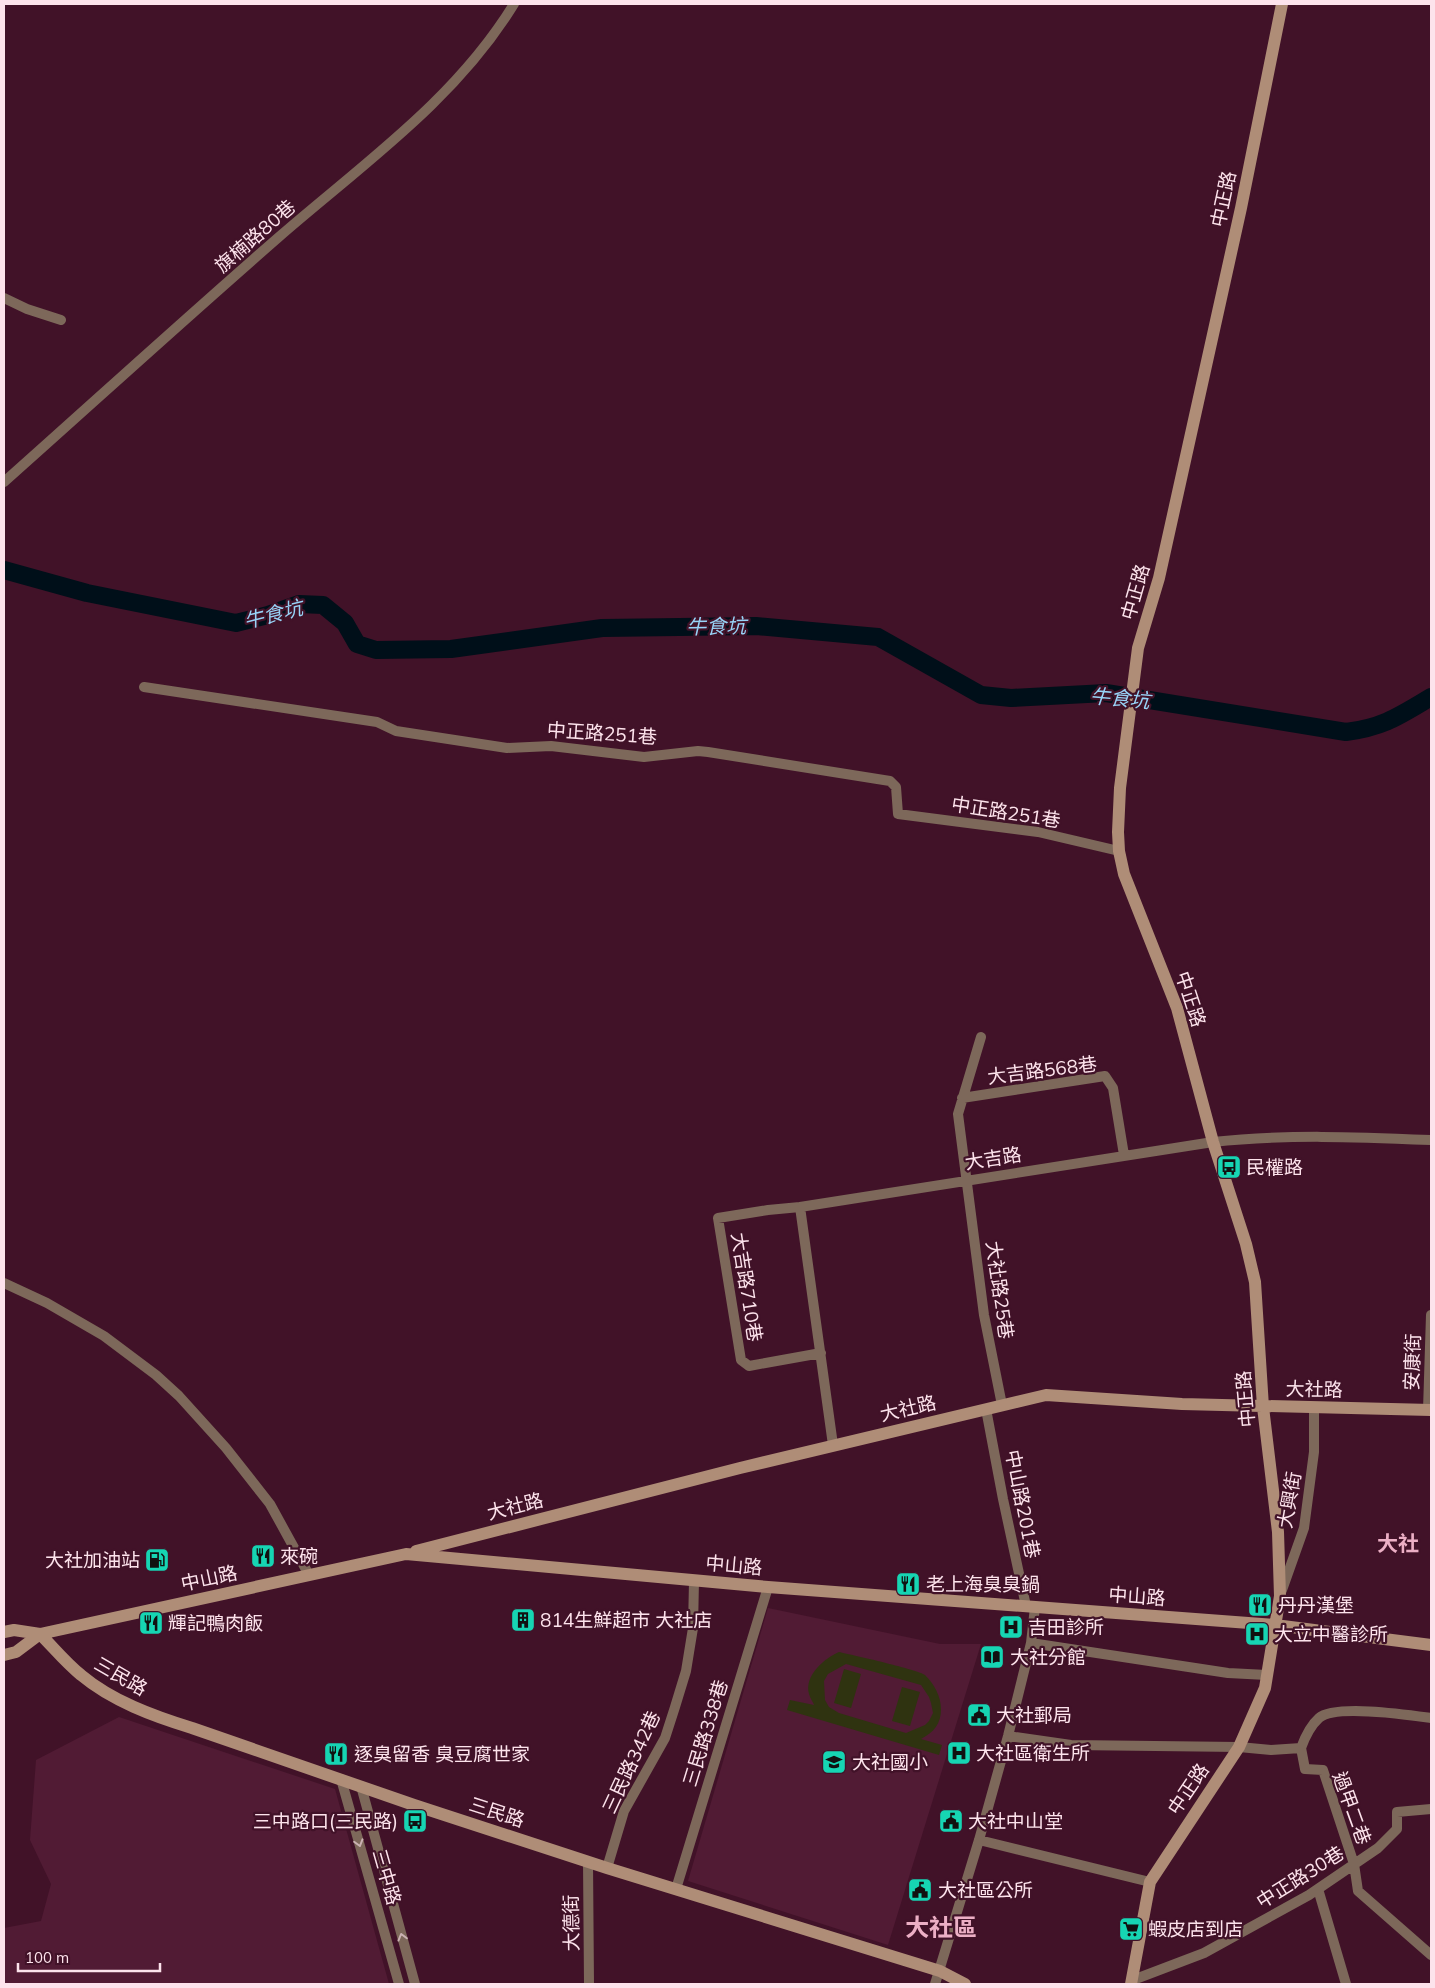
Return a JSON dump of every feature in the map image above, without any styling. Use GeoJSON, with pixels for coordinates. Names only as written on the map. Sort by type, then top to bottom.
{"type":"FeatureCollection","features":[{"type":"Feature","properties":{"kind":"street","name":"旗楠路80巷"},"geometry":{"type":"LineString","coordinates":[[4,482],[273,242],[442,97],[503,22],[514,4]]}},
{"type":"Feature","properties":{"kind":"street","name":"中正路"},"geometry":{"type":"LineString","coordinates":[[1132,1982],[1150,1882],[1239,1747],[1265,1688],[1280,1596],[1278,1532],[1263,1407],[1255,1282],[1246,1244],[1213,1142],[1177,1008],[1124,874],[1119,851],[1120,788],[1138,648],[1159,578],[1200,396],[1282,4]]}},
{"type":"Feature","properties":{"kind":"street"},"geometry":{"type":"LineString","coordinates":[[4,298],[26,309],[61,320]]}},
{"type":"Feature","properties":{"kind":"street","name":"中正路251巷"},"geometry":{"type":"LineString","coordinates":[[144,687],[377,722],[396,731],[508,748],[551,746],[644,757],[698,751],[880,779],[890,781],[896,787],[898,814],[1038,832],[1119,851]]}},
{"type":"Feature","properties":{"kind":"street","name":"大社路25巷"},"geometry":{"type":"LineString","coordinates":[[981,1037],[958,1114],[984,1315],[1002,1405]]}},
{"type":"Feature","properties":{"kind":"street","name":"大吉路568巷"},"geometry":{"type":"LineString","coordinates":[[962,1098],[1105,1076],[1113,1088],[1124,1155]]}},
{"type":"Feature","properties":{"kind":"street","name":"大吉路"},"geometry":{"type":"LineString","coordinates":[[800,1207],[1213,1142],[1270,1136],[1431,1140]]}},
{"type":"Feature","properties":{"kind":"street"},"geometry":{"type":"LineString","coordinates":[[800,1207],[833,1445]]}},
{"type":"Feature","properties":{"kind":"street","name":"大吉路710巷"},"geometry":{"type":"LineString","coordinates":[[800,1207],[718,1218],[741,1360],[749,1366],[821,1353]]}},
{"type":"Feature","properties":{"kind":"street"},"geometry":{"type":"LineString","coordinates":[[4,1283],[47,1303],[104,1336],[156,1375],[179,1396],[208,1427],[270,1504],[309,1575]]}},
{"type":"Feature","properties":{"kind":"street","name":"安康街"},"geometry":{"type":"LineString","coordinates":[[1430,1410],[1431,1315]]}},
{"type":"Feature","properties":{"kind":"street","name":"大社路"},"geometry":{"type":"LineString","coordinates":[[406,1554],[833,1445],[1046,1394],[1182,1404],[1430,1410]]}},
{"type":"Feature","properties":{"kind":"street","name":"大興街"},"geometry":{"type":"LineString","coordinates":[[1280,1596],[1304,1528],[1314,1452],[1314,1407]]}},
{"type":"Feature","properties":{"kind":"street","name":"中山路201巷"},"geometry":{"type":"LineString","coordinates":[[935,1984],[979,1840],[1032,1643],[1030,1606],[1003,1499],[986,1409]]}},
{"type":"Feature","properties":{"kind":"street","name":"中山路"},"geometry":{"type":"LineString","coordinates":[[40,1634],[406,1554],[768,1587],[1276,1624],[1431,1645]]}},
{"type":"Feature","properties":{"kind":"street","name":"三民路342巷"},"geometry":{"type":"LineString","coordinates":[[607,1868],[624,1811],[665,1738],[686,1671],[693,1628],[694,1580]]}},
{"type":"Feature","properties":{"kind":"street","name":"三民路338巷"},"geometry":{"type":"LineString","coordinates":[[676,1889],[768,1587]]}},
{"type":"Feature","properties":{"kind":"street"},"geometry":{"type":"LineString","coordinates":[[4,1632],[14,1630],[40,1634]]}},
{"type":"Feature","properties":{"kind":"street"},"geometry":{"type":"LineString","coordinates":[[4,1655],[16,1652],[40,1634]]}},
{"type":"Feature","properties":{"kind":"street","name":"三民路"},"geometry":{"type":"LineString","coordinates":[[40,1634],[81,1676],[124,1703],[159,1718],[588,1862],[940,1971],[965,1984]]}},
{"type":"Feature","properties":{"kind":"street"},"geometry":{"type":"LineString","coordinates":[[1032,1643],[1228,1673],[1267,1675]]}},
{"type":"Feature","properties":{"kind":"street"},"geometry":{"type":"LineString","coordinates":[[1008,1736],[1071,1745],[1239,1747],[1271,1750],[1301,1748],[1307,1733],[1320,1717],[1338,1712],[1387,1713],[1431,1718]]}},
{"type":"Feature","properties":{"kind":"street","name":"過甲二巷"},"geometry":{"type":"LineString","coordinates":[[1301,1748],[1305,1769],[1323,1770],[1354,1864]]}},
{"type":"Feature","properties":{"kind":"street","name":"三中路"},"geometry":{"type":"LineString","coordinates":[[341,1779],[399,1984]]}},
{"type":"Feature","properties":{"kind":"street"},"geometry":{"type":"LineString","coordinates":[[360,1786],[415,1984]]}},
{"type":"Feature","properties":{"kind":"street","name":"中正路30巷"},"geometry":{"type":"LineString","coordinates":[[1132,1982],[1204,1953],[1318,1889],[1378,1848],[1397,1830],[1397,1812],[1431,1809]]}},
{"type":"Feature","properties":{"kind":"street"},"geometry":{"type":"LineString","coordinates":[[979,1840],[1150,1882]]}},
{"type":"Feature","properties":{"kind":"street","name":"大德街"},"geometry":{"type":"LineString","coordinates":[[588,1862],[589,1984]]}},
{"type":"Feature","properties":{"kind":"street"},"geometry":{"type":"LineString","coordinates":[[1354,1864],[1358,1891],[1431,1955]]}},
{"type":"Feature","properties":{"kind":"street"},"geometry":{"type":"LineString","coordinates":[[1318,1889],[1346,1984]]}},
{"type":"Feature","properties":{"kind":"shaded area","name":"大社國小"},"geometry":{"type":"Polygon","coordinates":[[[768,1608],[940,1644],[981,1644],[888,1945],[688,1881],[768,1608]]]}},
{"type":"Feature","properties":{"kind":"shaded area"},"geometry":{"type":"Polygon","coordinates":[[[119,1717],[335,1789],[389,1984],[4,1984],[4,1928],[41,1921],[51,1884],[30,1840],[36,1760],[119,1717]]]}},
{"type":"Feature","properties":{"kind":"green space"},"geometry":{"type":"Polygon","coordinates":[[[839,1652],[899,1666],[925,1675],[934,1686],[938,1695],[941,1704],[941,1714],[936,1727],[921,1739],[942,1745],[939,1755],[787,1710],[790,1700],[814,1705],[809,1694],[810,1680],[817,1668],[839,1652]],[[846,1664],[828,1674],[824,1681],[825,1700],[829,1707],[839,1713],[906,1733],[925,1725],[933,1713],[929,1697],[921,1685],[846,1664]]]}},
{"type":"Feature","properties":{"kind":"green space"},"geometry":{"type":"Polygon","coordinates":[[[844,1669],[861,1674],[851,1708],[834,1703],[844,1669]]]}},
{"type":"Feature","properties":{"kind":"green space"},"geometry":{"type":"Polygon","coordinates":[[[902,1687],[920,1692],[910,1726],[892,1721],[902,1687]]]}},
{"type":"Feature","properties":{"kind":"waterway","name":"牛食坑"},"geometry":{"type":"LineString","coordinates":[[4,570],[87,593],[236,623],[268,615],[299,604],[323,605],[345,623],[357,644],[376,650],[451,649],[602,628],[756,626],[878,637],[981,695],[1011,698],[1106,693],[1346,732],[1381,724],[1431,697]]}},
{"type":"Feature","properties":{"kind":"place","name":"民權路"},"geometry":{"type":"Point","coordinates":[1229,1167]}},
{"type":"Feature","properties":{"kind":"place","name":"來碗"},"geometry":{"type":"Point","coordinates":[263,1556]}},
{"type":"Feature","properties":{"kind":"place","name":"大社加油站"},"geometry":{"type":"Point","coordinates":[157,1560]}},
{"type":"Feature","properties":{"kind":"place","name":"老上海臭臭鍋"},"geometry":{"type":"Point","coordinates":[908,1584]}},
{"type":"Feature","properties":{"kind":"place","name":"丹丹漢堡"},"geometry":{"type":"Point","coordinates":[1260,1605]}},
{"type":"Feature","properties":{"kind":"place","name":"814生鮮超市 大社店"},"geometry":{"type":"Point","coordinates":[523,1620]}},
{"type":"Feature","properties":{"kind":"place","name":"輝記鴨肉飯"},"geometry":{"type":"Point","coordinates":[151,1623]}},
{"type":"Feature","properties":{"kind":"place","name":"吉田診所"},"geometry":{"type":"Point","coordinates":[1011,1627]}},
{"type":"Feature","properties":{"kind":"place","name":"大立中醫診所"},"geometry":{"type":"Point","coordinates":[1257,1634]}},
{"type":"Feature","properties":{"kind":"place","name":"大社分館"},"geometry":{"type":"Point","coordinates":[992,1657]}},
{"type":"Feature","properties":{"kind":"place","name":"大社郵局"},"geometry":{"type":"Point","coordinates":[979,1715]}},
{"type":"Feature","properties":{"kind":"place","name":"大社區衛生所"},"geometry":{"type":"Point","coordinates":[959,1753]}},
{"type":"Feature","properties":{"kind":"place","name":"逐臭留香 臭豆腐世家"},"geometry":{"type":"Point","coordinates":[336,1754]}},
{"type":"Feature","properties":{"kind":"place","name":"大社國小"},"geometry":{"type":"Point","coordinates":[834,1762]}},
{"type":"Feature","properties":{"kind":"place","name":"三中路口(三民路)"},"geometry":{"type":"Point","coordinates":[415,1821]}},
{"type":"Feature","properties":{"kind":"place","name":"大社中山堂"},"geometry":{"type":"Point","coordinates":[951,1821]}},
{"type":"Feature","properties":{"kind":"place","name":"大社區公所"},"geometry":{"type":"Point","coordinates":[920,1890]}},
{"type":"Feature","properties":{"kind":"place","name":"蝦皮店到店"},"geometry":{"type":"Point","coordinates":[1131,1929]}},
{"type":"Feature","properties":{"kind":"district","name":"大社"},"geometry":{"type":"Point","coordinates":[1398,1543]}},
{"type":"Feature","properties":{"kind":"district","name":"大社區"},"geometry":{"type":"Point","coordinates":[941,1927]}}]}
